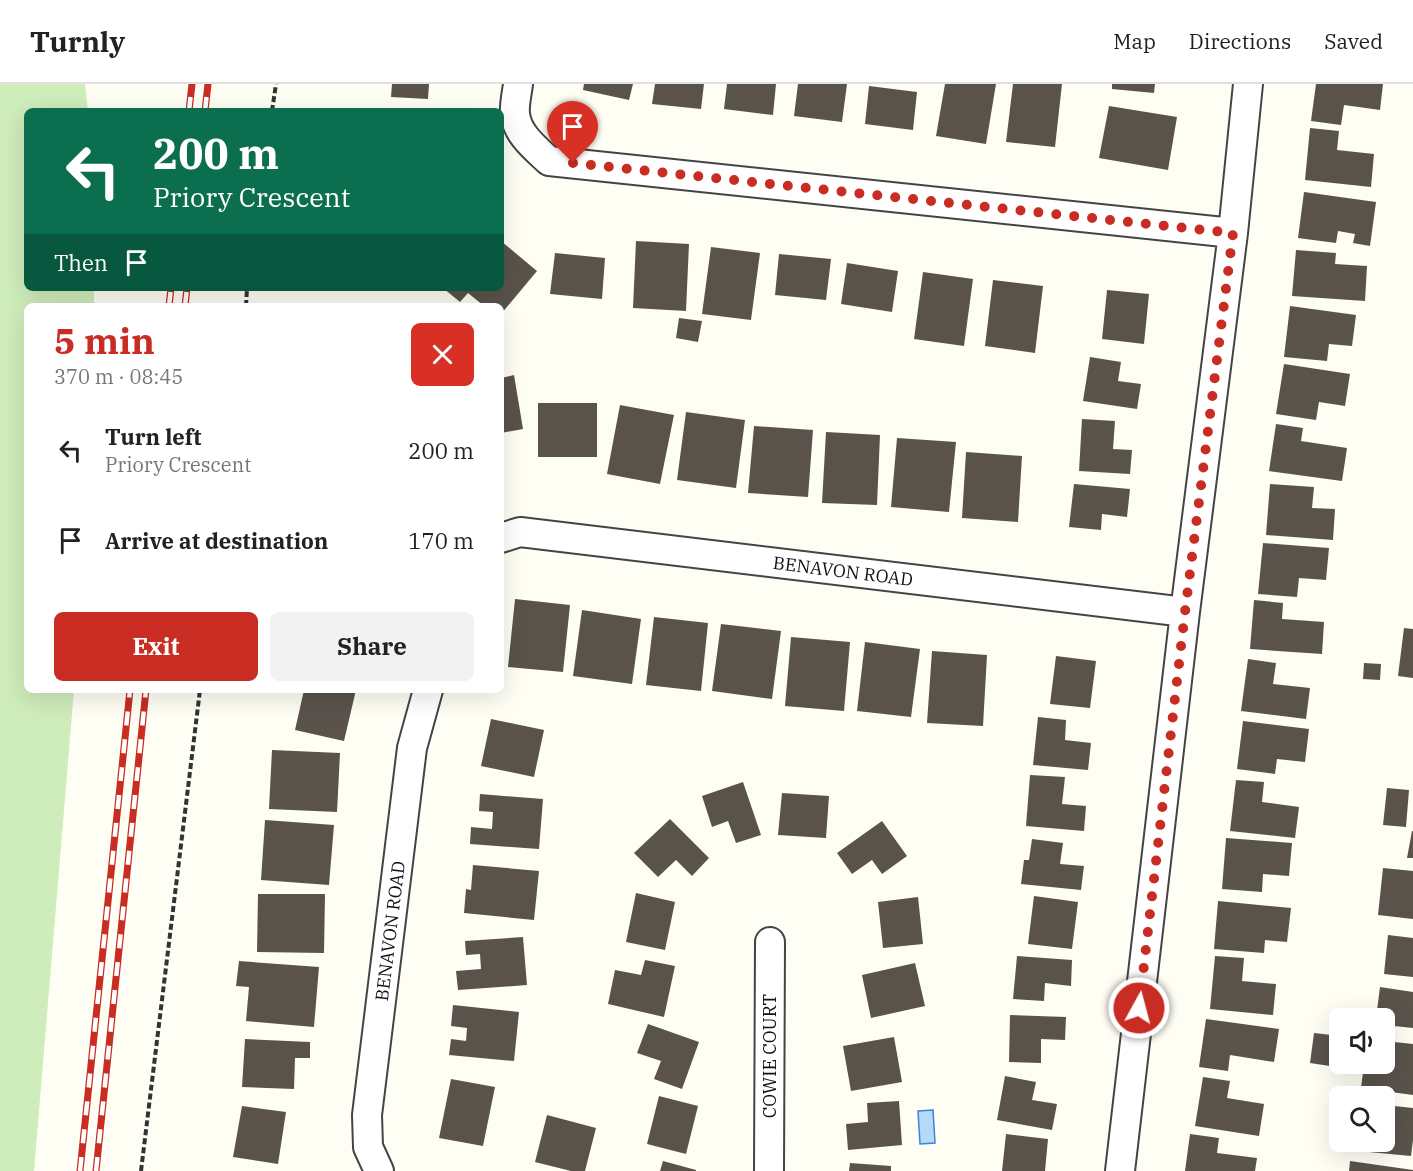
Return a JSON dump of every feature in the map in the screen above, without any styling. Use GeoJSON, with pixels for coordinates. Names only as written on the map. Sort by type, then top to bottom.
{"type":"FeatureCollection","features":[{"type":"Feature","properties":{"kind":"street"},"geometry":{"type":"LineString","coordinates":[[518,84],[515,113],[520,129],[528,142],[549,160],[1233,233]]}},
{"type":"Feature","properties":{"kind":"street"},"geometry":{"type":"LineString","coordinates":[[1120,1171],[1185,612],[1233,233],[1248,84]]}},
{"type":"Feature","properties":{"kind":"street","name":"BENAVON ROAD"},"geometry":{"type":"LineString","coordinates":[[504,537],[520,532],[1185,612]]}},
{"type":"Feature","properties":{"kind":"street","name":"BENAVON ROAD"},"geometry":{"type":"LineString","coordinates":[[379,1171],[368,1147],[367,1115],[412,747],[427,693]]}},
{"type":"Feature","properties":{"kind":"street","name":"COWIE COURT"},"geometry":{"type":"LineString","coordinates":[[769,1171],[770,942]]}},
{"type":"Feature","properties":{"kind":"path"},"geometry":{"type":"LineString","coordinates":[[272,108],[276,84]]}},
{"type":"Feature","properties":{"kind":"path"},"geometry":{"type":"LineString","coordinates":[[141,1171],[200,693]]}},
{"type":"Feature","properties":{"kind":"green space"},"geometry":{"type":"Polygon","coordinates":[[[0,84],[85,84],[88,108],[24,108],[24,291],[94,291],[94,303],[24,303],[24,693],[74,693],[34,1171],[0,1171],[0,84]]]}},
{"type":"Feature","properties":{"kind":"water"},"geometry":{"type":"Polygon","coordinates":[[[933,1110],[935,1143],[920,1144],[918,1111],[933,1110]]]}},
{"type":"Feature","properties":{"kind":"building"},"geometry":{"type":"Polygon","coordinates":[[[392,84],[429,84],[428,99],[391,97],[392,84]]]}},
{"type":"Feature","properties":{"kind":"building"},"geometry":{"type":"Polygon","coordinates":[[[584,84],[633,84],[629,100],[583,90],[584,84]]]}},
{"type":"Feature","properties":{"kind":"building"},"geometry":{"type":"Polygon","coordinates":[[[655,84],[704,84],[701,109],[652,104],[655,84]]]}},
{"type":"Feature","properties":{"kind":"building"},"geometry":{"type":"Polygon","coordinates":[[[727,84],[776,84],[773,115],[724,109],[727,84]]]}},
{"type":"Feature","properties":{"kind":"building"},"geometry":{"type":"Polygon","coordinates":[[[798,84],[847,84],[842,122],[794,116],[798,84]]]}},
{"type":"Feature","properties":{"kind":"building"},"geometry":{"type":"Polygon","coordinates":[[[945,84],[996,84],[986,144],[936,136],[945,84]]]}},
{"type":"Feature","properties":{"kind":"building"},"geometry":{"type":"Polygon","coordinates":[[[1013,84],[1062,84],[1055,147],[1006,142],[1013,84]]]}},
{"type":"Feature","properties":{"kind":"building"},"geometry":{"type":"Polygon","coordinates":[[[1112,84],[1155,84],[1154,93],[1112,89],[1112,84]]]}},
{"type":"Feature","properties":{"kind":"building"},"geometry":{"type":"Polygon","coordinates":[[[1316,84],[1383,84],[1380,110],[1344,105],[1341,125],[1311,121],[1316,84]]]}},
{"type":"Feature","properties":{"kind":"building"},"geometry":{"type":"Polygon","coordinates":[[[869,86],[917,92],[913,130],[865,124],[869,86]]]}},
{"type":"Feature","properties":{"kind":"building"},"geometry":{"type":"Polygon","coordinates":[[[1109,106],[1177,117],[1168,170],[1099,158],[1109,106]]]}},
{"type":"Feature","properties":{"kind":"building"},"geometry":{"type":"Polygon","coordinates":[[[1310,128],[1339,131],[1337,150],[1374,154],[1371,187],[1305,180],[1310,128]]]}},
{"type":"Feature","properties":{"kind":"building"},"geometry":{"type":"Polygon","coordinates":[[[1304,192],[1376,202],[1370,246],[1353,243],[1355,234],[1338,231],[1336,243],[1298,238],[1304,192]]]}},
{"type":"Feature","properties":{"kind":"building"},"geometry":{"type":"Polygon","coordinates":[[[636,241],[689,244],[686,311],[633,308],[636,241]]]}},
{"type":"Feature","properties":{"kind":"building"},"geometry":{"type":"Polygon","coordinates":[[[504,244],[537,271],[504,310],[504,303],[480,303],[468,293],[460,302],[447,291],[504,291],[504,244]]]}},
{"type":"Feature","properties":{"kind":"building"},"geometry":{"type":"Polygon","coordinates":[[[711,247],[760,253],[751,320],[702,314],[711,247]]]}},
{"type":"Feature","properties":{"kind":"building"},"geometry":{"type":"Polygon","coordinates":[[[1296,250],[1336,253],[1335,264],[1367,266],[1365,301],[1292,296],[1296,250]]]}},
{"type":"Feature","properties":{"kind":"building"},"geometry":{"type":"Polygon","coordinates":[[[555,253],[605,258],[602,299],[550,294],[555,253]]]}},
{"type":"Feature","properties":{"kind":"building"},"geometry":{"type":"Polygon","coordinates":[[[779,254],[831,259],[826,300],[775,295],[779,254]]]}},
{"type":"Feature","properties":{"kind":"building"},"geometry":{"type":"Polygon","coordinates":[[[847,263],[898,271],[892,312],[841,304],[847,263]]]}},
{"type":"Feature","properties":{"kind":"building"},"geometry":{"type":"Polygon","coordinates":[[[923,272],[973,279],[964,346],[914,339],[923,272]]]}},
{"type":"Feature","properties":{"kind":"building"},"geometry":{"type":"Polygon","coordinates":[[[993,280],[1043,286],[1035,353],[985,346],[993,280]]]}},
{"type":"Feature","properties":{"kind":"building"},"geometry":{"type":"Polygon","coordinates":[[[1107,290],[1149,294],[1144,344],[1102,339],[1107,290]]]}},
{"type":"Feature","properties":{"kind":"building"},"geometry":{"type":"Polygon","coordinates":[[[1290,306],[1356,315],[1352,346],[1329,344],[1327,361],[1284,357],[1290,306]]]}},
{"type":"Feature","properties":{"kind":"building"},"geometry":{"type":"Polygon","coordinates":[[[679,318],[702,321],[698,342],[676,338],[679,318]]]}},
{"type":"Feature","properties":{"kind":"building"},"geometry":{"type":"Polygon","coordinates":[[[1090,357],[1121,362],[1118,381],[1141,384],[1137,409],[1083,401],[1090,357]]]}},
{"type":"Feature","properties":{"kind":"building"},"geometry":{"type":"Polygon","coordinates":[[[1284,364],[1350,374],[1345,406],[1319,402],[1316,420],[1276,414],[1284,364]]]}},
{"type":"Feature","properties":{"kind":"building"},"geometry":{"type":"Polygon","coordinates":[[[514,375],[523,429],[504,432],[504,377],[514,375]]]}},
{"type":"Feature","properties":{"kind":"building"},"geometry":{"type":"Polygon","coordinates":[[[538,403],[597,403],[597,457],[538,457],[538,403]]]}},
{"type":"Feature","properties":{"kind":"building"},"geometry":{"type":"Polygon","coordinates":[[[620,405],[674,415],[660,484],[607,474],[620,405]]]}},
{"type":"Feature","properties":{"kind":"building"},"geometry":{"type":"Polygon","coordinates":[[[686,412],[745,420],[736,488],[677,480],[686,412]]]}},
{"type":"Feature","properties":{"kind":"building"},"geometry":{"type":"Polygon","coordinates":[[[1082,419],[1115,421],[1113,449],[1132,450],[1130,474],[1079,471],[1082,419]]]}},
{"type":"Feature","properties":{"kind":"building"},"geometry":{"type":"Polygon","coordinates":[[[1276,424],[1303,428],[1301,441],[1347,448],[1342,481],[1269,471],[1276,424]]]}},
{"type":"Feature","properties":{"kind":"building"},"geometry":{"type":"Polygon","coordinates":[[[754,426],[813,430],[808,497],[748,493],[754,426]]]}},
{"type":"Feature","properties":{"kind":"building"},"geometry":{"type":"Polygon","coordinates":[[[826,432],[880,435],[877,505],[822,503],[826,432]]]}},
{"type":"Feature","properties":{"kind":"building"},"geometry":{"type":"Polygon","coordinates":[[[897,438],[956,442],[949,512],[891,507],[897,438]]]}},
{"type":"Feature","properties":{"kind":"building"},"geometry":{"type":"Polygon","coordinates":[[[966,452],[1022,456],[1018,522],[962,518],[966,452]]]}},
{"type":"Feature","properties":{"kind":"building"},"geometry":{"type":"Polygon","coordinates":[[[1074,484],[1130,489],[1127,517],[1102,514],[1101,530],[1069,527],[1074,484]]]}},
{"type":"Feature","properties":{"kind":"building"},"geometry":{"type":"Polygon","coordinates":[[[1270,484],[1314,487],[1312,508],[1335,509],[1333,540],[1266,535],[1270,484]]]}},
{"type":"Feature","properties":{"kind":"building"},"geometry":{"type":"Polygon","coordinates":[[[1263,543],[1329,548],[1326,580],[1299,578],[1297,597],[1258,594],[1263,543]]]}},
{"type":"Feature","properties":{"kind":"building"},"geometry":{"type":"Polygon","coordinates":[[[515,599],[570,605],[563,672],[508,667],[515,599]]]}},
{"type":"Feature","properties":{"kind":"building"},"geometry":{"type":"Polygon","coordinates":[[[1254,600],[1283,603],[1282,619],[1324,622],[1322,654],[1250,649],[1254,600]]]}},
{"type":"Feature","properties":{"kind":"building"},"geometry":{"type":"Polygon","coordinates":[[[582,610],[641,619],[632,684],[573,676],[582,610]]]}},
{"type":"Feature","properties":{"kind":"building"},"geometry":{"type":"Polygon","coordinates":[[[654,617],[708,623],[701,691],[646,685],[654,617]]]}},
{"type":"Feature","properties":{"kind":"building"},"geometry":{"type":"Polygon","coordinates":[[[721,624],[781,631],[772,699],[712,691],[721,624]]]}},
{"type":"Feature","properties":{"kind":"building"},"geometry":{"type":"Polygon","coordinates":[[[1404,628],[1413,629],[1413,678],[1398,676],[1404,628]]]}},
{"type":"Feature","properties":{"kind":"building"},"geometry":{"type":"Polygon","coordinates":[[[791,637],[850,642],[844,711],[785,706],[791,637]]]}},
{"type":"Feature","properties":{"kind":"building"},"geometry":{"type":"Polygon","coordinates":[[[865,642],[920,649],[911,717],[857,711],[865,642]]]}},
{"type":"Feature","properties":{"kind":"building"},"geometry":{"type":"Polygon","coordinates":[[[932,651],[987,655],[983,726],[927,723],[932,651]]]}},
{"type":"Feature","properties":{"kind":"building"},"geometry":{"type":"Polygon","coordinates":[[[1056,656],[1096,661],[1090,708],[1050,704],[1056,656]]]}},
{"type":"Feature","properties":{"kind":"building"},"geometry":{"type":"Polygon","coordinates":[[[1248,659],[1276,663],[1273,684],[1310,688],[1306,719],[1241,711],[1248,659]]]}},
{"type":"Feature","properties":{"kind":"building"},"geometry":{"type":"Polygon","coordinates":[[[1364,663],[1381,664],[1380,680],[1363,679],[1364,663]]]}},
{"type":"Feature","properties":{"kind":"building"},"geometry":{"type":"Polygon","coordinates":[[[303,693],[355,693],[344,741],[295,730],[303,693]]]}},
{"type":"Feature","properties":{"kind":"building"},"geometry":{"type":"Polygon","coordinates":[[[1038,717],[1066,720],[1065,740],[1091,743],[1088,770],[1033,765],[1038,717]]]}},
{"type":"Feature","properties":{"kind":"building"},"geometry":{"type":"Polygon","coordinates":[[[491,719],[544,730],[534,777],[481,766],[491,719]]]}},
{"type":"Feature","properties":{"kind":"building"},"geometry":{"type":"Polygon","coordinates":[[[1243,721],[1309,729],[1305,762],[1277,759],[1275,774],[1237,769],[1243,721]]]}},
{"type":"Feature","properties":{"kind":"building"},"geometry":{"type":"Polygon","coordinates":[[[272,750],[340,753],[337,812],[269,809],[272,750]]]}},
{"type":"Feature","properties":{"kind":"building"},"geometry":{"type":"Polygon","coordinates":[[[1030,775],[1065,777],[1062,804],[1086,806],[1084,831],[1026,826],[1030,775]]]}},
{"type":"Feature","properties":{"kind":"building"},"geometry":{"type":"Polygon","coordinates":[[[1236,780],[1264,782],[1262,802],[1299,807],[1295,838],[1230,831],[1236,780]]]}},
{"type":"Feature","properties":{"kind":"building"},"geometry":{"type":"Polygon","coordinates":[[[743,782],[761,835],[736,843],[728,821],[712,827],[702,796],[743,782]]]}},
{"type":"Feature","properties":{"kind":"building"},"geometry":{"type":"Polygon","coordinates":[[[1387,788],[1409,790],[1406,827],[1383,825],[1387,788]]]}},
{"type":"Feature","properties":{"kind":"building"},"geometry":{"type":"Polygon","coordinates":[[[782,793],[829,796],[826,838],[778,835],[782,793]]]}},
{"type":"Feature","properties":{"kind":"building"},"geometry":{"type":"Polygon","coordinates":[[[480,794],[543,799],[539,849],[470,844],[471,827],[492,829],[493,812],[479,811],[480,794]]]}},
{"type":"Feature","properties":{"kind":"building"},"geometry":{"type":"Polygon","coordinates":[[[670,819],[709,858],[692,876],[676,860],[658,877],[634,853],[670,819]]]}},
{"type":"Feature","properties":{"kind":"building"},"geometry":{"type":"Polygon","coordinates":[[[265,820],[334,825],[329,885],[261,880],[265,820]]]}},
{"type":"Feature","properties":{"kind":"building"},"geometry":{"type":"Polygon","coordinates":[[[882,821],[907,856],[882,874],[872,860],[852,874],[837,853],[882,821]]]}},
{"type":"Feature","properties":{"kind":"building"},"geometry":{"type":"Polygon","coordinates":[[[1412,831],[1413,858],[1407,858],[1412,831]]]}},
{"type":"Feature","properties":{"kind":"building"},"geometry":{"type":"Polygon","coordinates":[[[1226,838],[1292,843],[1289,876],[1263,874],[1262,892],[1222,889],[1226,838]]]}},
{"type":"Feature","properties":{"kind":"building"},"geometry":{"type":"Polygon","coordinates":[[[1032,839],[1063,843],[1060,864],[1084,866],[1081,890],[1021,884],[1024,860],[1029,860],[1032,839]]]}},
{"type":"Feature","properties":{"kind":"building"},"geometry":{"type":"Polygon","coordinates":[[[473,865],[539,871],[534,920],[464,913],[466,889],[471,890],[473,865]]]}},
{"type":"Feature","properties":{"kind":"building"},"geometry":{"type":"Polygon","coordinates":[[[1383,868],[1413,871],[1413,919],[1378,915],[1383,868]]]}},
{"type":"Feature","properties":{"kind":"building"},"geometry":{"type":"Polygon","coordinates":[[[636,893],[675,902],[665,950],[626,942],[636,893]]]}},
{"type":"Feature","properties":{"kind":"building"},"geometry":{"type":"Polygon","coordinates":[[[258,894],[325,894],[324,953],[257,952],[258,894]]]}},
{"type":"Feature","properties":{"kind":"building"},"geometry":{"type":"Polygon","coordinates":[[[1034,896],[1078,902],[1072,949],[1028,944],[1034,896]]]}},
{"type":"Feature","properties":{"kind":"building"},"geometry":{"type":"Polygon","coordinates":[[[918,897],[923,944],[883,948],[878,902],[918,897]]]}},
{"type":"Feature","properties":{"kind":"building"},"geometry":{"type":"Polygon","coordinates":[[[1218,901],[1291,908],[1287,942],[1265,940],[1264,953],[1214,949],[1218,901]]]}},
{"type":"Feature","properties":{"kind":"building"},"geometry":{"type":"Polygon","coordinates":[[[1388,935],[1413,938],[1413,977],[1384,974],[1388,935]]]}},
{"type":"Feature","properties":{"kind":"building"},"geometry":{"type":"Polygon","coordinates":[[[523,937],[527,985],[458,990],[456,971],[481,969],[480,954],[466,955],[465,941],[523,937]]]}},
{"type":"Feature","properties":{"kind":"building"},"geometry":{"type":"Polygon","coordinates":[[[1017,956],[1072,960],[1071,986],[1045,983],[1044,1001],[1013,999],[1017,956]]]}},
{"type":"Feature","properties":{"kind":"building"},"geometry":{"type":"Polygon","coordinates":[[[1215,956],[1244,958],[1242,981],[1276,984],[1273,1015],[1210,1009],[1215,956]]]}},
{"type":"Feature","properties":{"kind":"building"},"geometry":{"type":"Polygon","coordinates":[[[645,960],[675,966],[664,1017],[608,1004],[615,970],[641,975],[645,960]]]}},
{"type":"Feature","properties":{"kind":"building"},"geometry":{"type":"Polygon","coordinates":[[[239,961],[319,967],[314,1027],[246,1021],[249,987],[236,986],[239,961]]]}},
{"type":"Feature","properties":{"kind":"building"},"geometry":{"type":"Polygon","coordinates":[[[915,963],[925,1006],[871,1018],[862,975],[915,963]]]}},
{"type":"Feature","properties":{"kind":"building"},"geometry":{"type":"Polygon","coordinates":[[[1380,987],[1413,992],[1413,1028],[1395,1026],[1395,1008],[1377,1008],[1380,987]]]}},
{"type":"Feature","properties":{"kind":"building"},"geometry":{"type":"Polygon","coordinates":[[[453,1005],[519,1012],[514,1061],[449,1055],[451,1039],[466,1041],[467,1028],[451,1026],[453,1005]]]}},
{"type":"Feature","properties":{"kind":"building"},"geometry":{"type":"Polygon","coordinates":[[[1010,1015],[1066,1017],[1065,1040],[1041,1039],[1041,1063],[1009,1062],[1010,1015]]]}},
{"type":"Feature","properties":{"kind":"building"},"geometry":{"type":"Polygon","coordinates":[[[1206,1019],[1279,1029],[1274,1062],[1230,1055],[1228,1071],[1199,1067],[1206,1019]]]}},
{"type":"Feature","properties":{"kind":"building"},"geometry":{"type":"Polygon","coordinates":[[[648,1024],[699,1042],[682,1089],[654,1079],[661,1061],[637,1053],[648,1024]]]}},
{"type":"Feature","properties":{"kind":"building"},"geometry":{"type":"Polygon","coordinates":[[[1314,1033],[1329,1035],[1329,1066],[1310,1063],[1314,1033]]]}},
{"type":"Feature","properties":{"kind":"building"},"geometry":{"type":"Polygon","coordinates":[[[894,1037],[902,1082],[851,1091],[843,1046],[894,1037]]]}},
{"type":"Feature","properties":{"kind":"building"},"geometry":{"type":"Polygon","coordinates":[[[245,1039],[310,1042],[310,1058],[295,1058],[294,1089],[242,1087],[245,1039]]]}},
{"type":"Feature","properties":{"kind":"building"},"geometry":{"type":"Polygon","coordinates":[[[1395,1042],[1413,1044],[1413,1095],[1395,1093],[1395,1086],[1361,1086],[1363,1074],[1395,1074],[1395,1042]]]}},
{"type":"Feature","properties":{"kind":"building"},"geometry":{"type":"Polygon","coordinates":[[[1005,1076],[1036,1082],[1032,1100],[1057,1104],[1052,1130],[997,1120],[1005,1076]]]}},
{"type":"Feature","properties":{"kind":"building"},"geometry":{"type":"Polygon","coordinates":[[[1203,1077],[1230,1081],[1227,1098],[1264,1104],[1259,1136],[1195,1126],[1203,1077]]]}},
{"type":"Feature","properties":{"kind":"building"},"geometry":{"type":"Polygon","coordinates":[[[451,1079],[495,1087],[483,1146],[439,1138],[451,1079]]]}},
{"type":"Feature","properties":{"kind":"building"},"geometry":{"type":"Polygon","coordinates":[[[659,1096],[698,1106],[686,1154],[647,1144],[659,1096]]]}},
{"type":"Feature","properties":{"kind":"building"},"geometry":{"type":"Polygon","coordinates":[[[899,1101],[902,1145],[848,1150],[846,1124],[868,1122],[867,1103],[899,1101]]]}},
{"type":"Feature","properties":{"kind":"building"},"geometry":{"type":"Polygon","coordinates":[[[242,1106],[286,1112],[278,1164],[233,1157],[242,1106]]]}},
{"type":"Feature","properties":{"kind":"building"},"geometry":{"type":"Polygon","coordinates":[[[1395,1106],[1413,1108],[1411,1156],[1369,1152],[1395,1152],[1395,1106]]]}},
{"type":"Feature","properties":{"kind":"building"},"geometry":{"type":"Polygon","coordinates":[[[547,1115],[596,1128],[585,1171],[571,1171],[535,1162],[547,1115]]]}},
{"type":"Feature","properties":{"kind":"building"},"geometry":{"type":"Polygon","coordinates":[[[1006,1134],[1048,1139],[1045,1171],[1002,1171],[1006,1134]]]}},
{"type":"Feature","properties":{"kind":"building"},"geometry":{"type":"Polygon","coordinates":[[[1190,1134],[1219,1138],[1217,1153],[1257,1158],[1255,1171],[1185,1171],[1190,1134]]]}},
{"type":"Feature","properties":{"kind":"building"},"geometry":{"type":"Polygon","coordinates":[[[663,1161],[696,1170],[696,1171],[660,1171],[663,1161]]]}},
{"type":"Feature","properties":{"kind":"building"},"geometry":{"type":"Polygon","coordinates":[[[1350,1161],[1413,1170],[1413,1171],[1349,1171],[1350,1161]]]}},
{"type":"Feature","properties":{"kind":"building"},"geometry":{"type":"Polygon","coordinates":[[[850,1163],[891,1166],[891,1171],[849,1171],[850,1163]]]}},
{"type":"Feature","properties":{"kind":"railway"},"geometry":{"type":"LineString","coordinates":[[189,108],[192,84]]}},
{"type":"Feature","properties":{"kind":"railway"},"geometry":{"type":"LineString","coordinates":[[205,108],[208,84]]}},
{"type":"Feature","properties":{"kind":"railway"},"geometry":{"type":"LineString","coordinates":[[169,303],[171,291]]}},
{"type":"Feature","properties":{"kind":"railway"},"geometry":{"type":"LineString","coordinates":[[185,303],[187,291]]}},
{"type":"Feature","properties":{"kind":"railway"},"geometry":{"type":"LineString","coordinates":[[80,1171],[130,693]]}},
{"type":"Feature","properties":{"kind":"railway"},"geometry":{"type":"LineString","coordinates":[[96,1171],[146,693]]}},
{"type":"Feature","properties":{"kind":"route"},"geometry":{"type":"LineString","coordinates":[[573,163],[1233,233],[1185,612],[1139,1008]]}}]}
